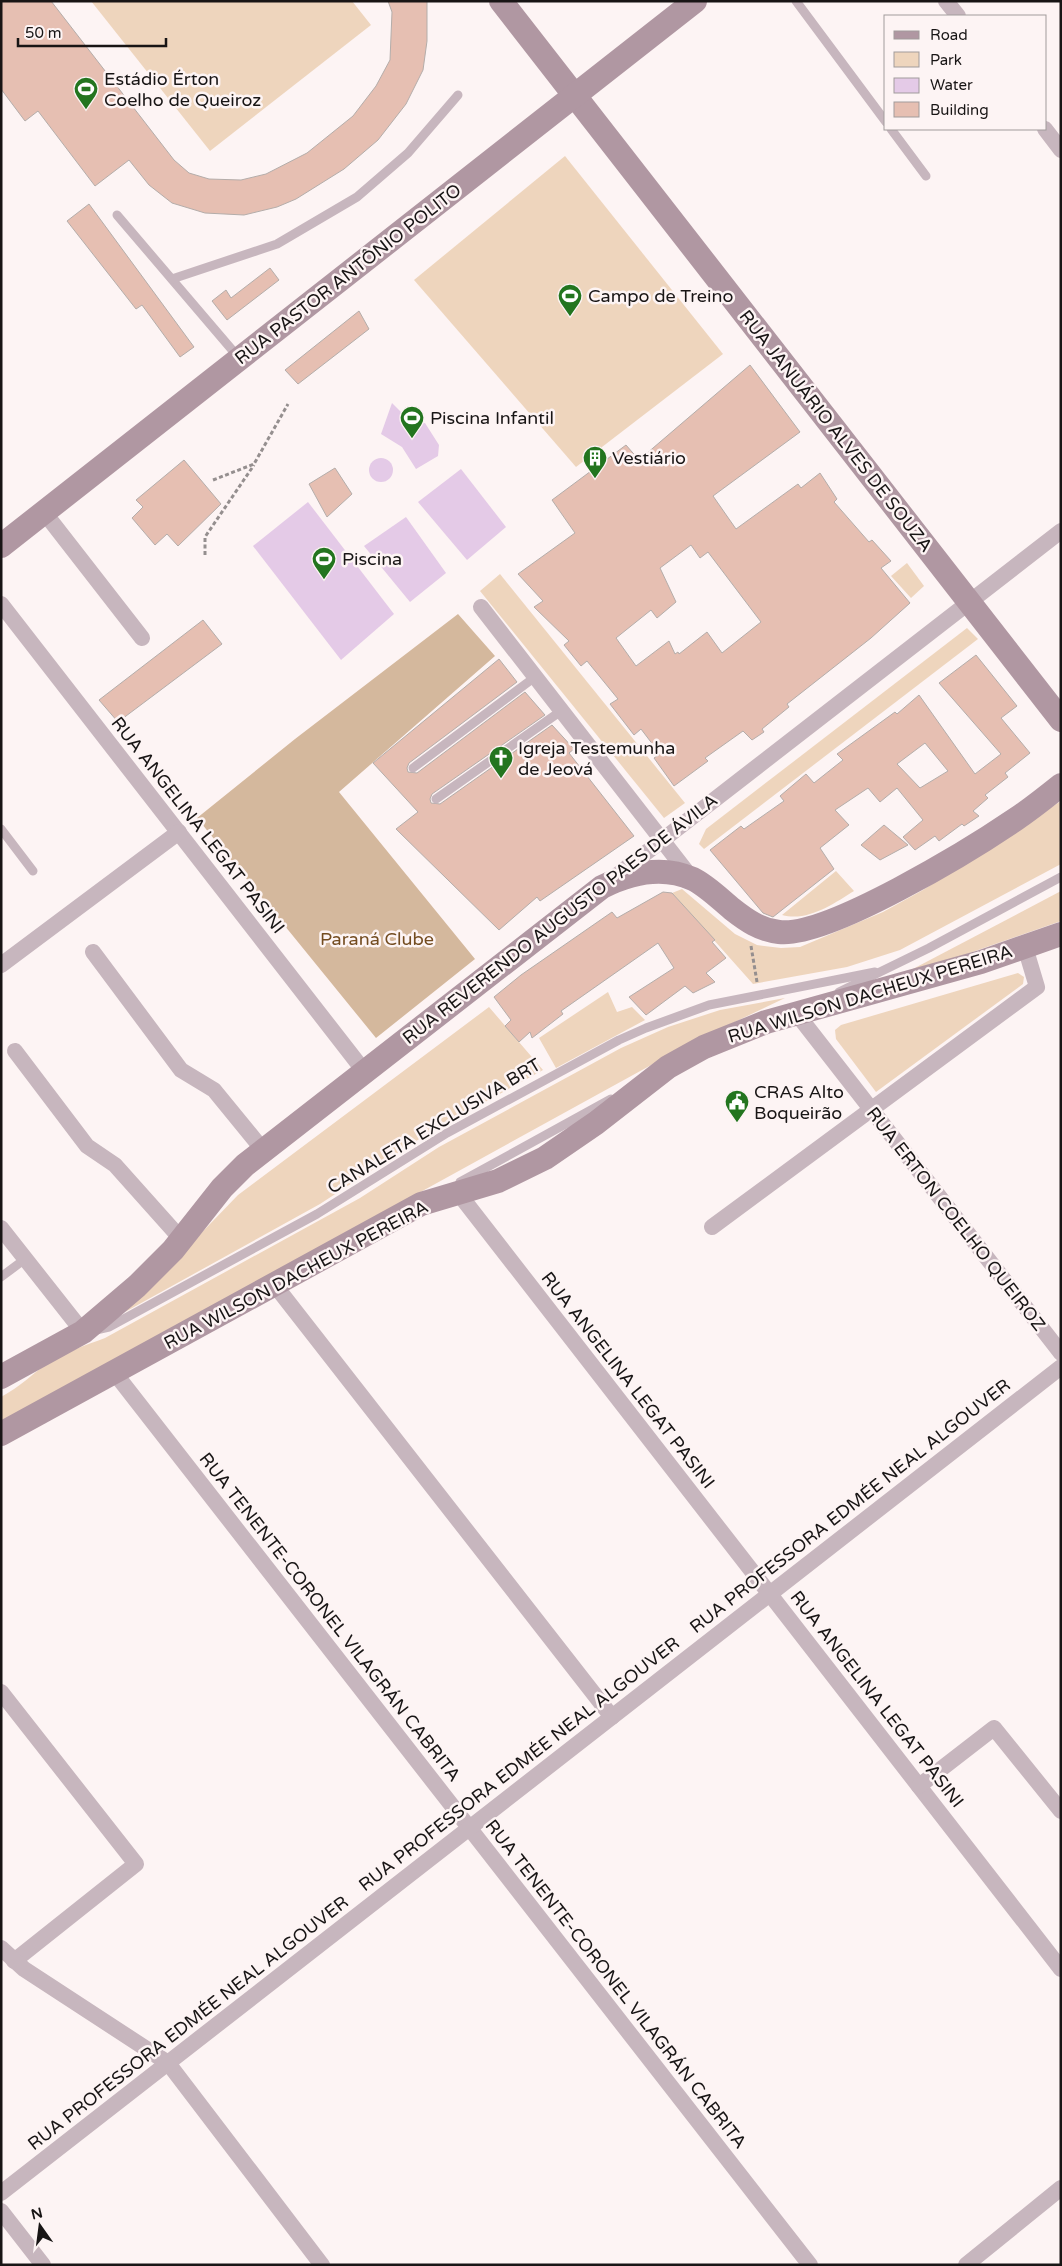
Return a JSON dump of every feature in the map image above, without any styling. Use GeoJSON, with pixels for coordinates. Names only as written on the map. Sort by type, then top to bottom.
{"type":"FeatureCollection","features":[{"type":"Feature","properties":{"kind":"main road","name":"RUA JANUÁRIO ALVES DE SOUZA"},"geometry":{"type":"LineString","coordinates":[[500,1],[1061,720]]}},
{"type":"Feature","properties":{"kind":"main road","name":"RUA PASTOR ANTÔNIO POLITO"},"geometry":{"type":"LineString","coordinates":[[1,546],[695,1]]}},
{"type":"Feature","properties":{"kind":"main road"},"geometry":{"type":"LineString","coordinates":[[602,887],[621,878],[651,872],[670,873],[693,880],[747,921],[761,928],[779,932],[812,928],[876,900],[987,838],[1018,818],[1061,785]]}},
{"type":"Feature","properties":{"kind":"main road","name":"RUA REVERENDO AUGUSTO PAES DE ÁVILA"},"geometry":{"type":"LineString","coordinates":[[83,1332],[137,1286],[182,1240],[234,1175],[263,1150],[602,887]]}},
{"type":"Feature","properties":{"kind":"main road","name":"RUA WILSON DACHEUX PEREIRA"},"geometry":{"type":"LineString","coordinates":[[1,1434],[421,1204],[459,1194],[521,1171],[546,1158],[596,1123],[668,1067],[732,1034],[766,1022],[981,962],[1061,934]]}},
{"type":"Feature","properties":{"kind":"main road"},"geometry":{"type":"LineString","coordinates":[[1,1377],[83,1332]]}},
{"type":"Feature","properties":{"kind":"street"},"geometry":{"type":"LineString","coordinates":[[946,1],[957,15]]}},
{"type":"Feature","properties":{"kind":"street"},"geometry":{"type":"LineString","coordinates":[[1046,130],[1061,150]]}},
{"type":"Feature","properties":{"kind":"street"},"geometry":{"type":"LineString","coordinates":[[44,512],[142,638]]}},
{"type":"Feature","properties":{"kind":"street","name":"RUA REVERENDO AUGUSTO PAES DE ÁVILA"},"geometry":{"type":"LineString","coordinates":[[602,887],[1061,531]]}},
{"type":"Feature","properties":{"kind":"street","name":"RUA ANGELINA LEGAT PASINI"},"geometry":{"type":"LineString","coordinates":[[1,604],[364,1071]]}},
{"type":"Feature","properties":{"kind":"street"},"geometry":{"type":"LineString","coordinates":[[481,607],[693,880]]}},
{"type":"Feature","properties":{"kind":"street"},"geometry":{"type":"LineString","coordinates":[[1,965],[179,832]]}},
{"type":"Feature","properties":{"kind":"street"},"geometry":{"type":"LineString","coordinates":[[712,1227],[1037,988],[1025,947]]}},
{"type":"Feature","properties":{"kind":"street"},"geometry":{"type":"LineString","coordinates":[[92,952],[181,1070],[214,1090],[263,1150]]}},
{"type":"Feature","properties":{"kind":"street","name":"RUA ERTON COELHO QUEIROZ"},"geometry":{"type":"LineString","coordinates":[[797,1014],[1061,1353]]}},
{"type":"Feature","properties":{"kind":"street"},"geometry":{"type":"LineString","coordinates":[[15,1051],[87,1146],[115,1165],[182,1240]]}},
{"type":"Feature","properties":{"kind":"street","name":"RUA ANGELINA LEGAT PASINI"},"geometry":{"type":"LineString","coordinates":[[459,1194],[1061,1969]]}},
{"type":"Feature","properties":{"kind":"street"},"geometry":{"type":"LineString","coordinates":[[1,1228],[83,1332]]}},
{"type":"Feature","properties":{"kind":"street"},"geometry":{"type":"LineString","coordinates":[[274,1284],[612,1717]]}},
{"type":"Feature","properties":{"kind":"street","name":"RUA PROFESSORA EDMÉE NEAL ALGOUVER"},"geometry":{"type":"LineString","coordinates":[[1,2193],[1061,1367]]}},
{"type":"Feature","properties":{"kind":"street","name":"RUA TENENTE-CORONEL VILAGRÁN CABRITA"},"geometry":{"type":"LineString","coordinates":[[114,1372],[810,2265]]}},
{"type":"Feature","properties":{"kind":"street"},"geometry":{"type":"LineString","coordinates":[[1,1692],[136,1864],[14,1961]]}},
{"type":"Feature","properties":{"kind":"street"},"geometry":{"type":"LineString","coordinates":[[919,1786],[994,1728],[1061,1811]]}},
{"type":"Feature","properties":{"kind":"street"},"geometry":{"type":"LineString","coordinates":[[1,1948],[14,1961],[168,2063],[322,2265]]}},
{"type":"Feature","properties":{"kind":"street"},"geometry":{"type":"LineString","coordinates":[[966,2265],[1061,2188]]}},
{"type":"Feature","properties":{"kind":"street"},"geometry":{"type":"LineString","coordinates":[[1,2211],[43,2265]]}},
{"type":"Feature","properties":{"kind":"lane"},"geometry":{"type":"LineString","coordinates":[[796,1],[884,119]]}},
{"type":"Feature","properties":{"kind":"lane"},"geometry":{"type":"LineString","coordinates":[[172,279],[277,244],[357,197],[408,152],[458,95]]}},
{"type":"Feature","properties":{"kind":"lane"},"geometry":{"type":"LineString","coordinates":[[892,130],[926,176]]}},
{"type":"Feature","properties":{"kind":"lane"},"geometry":{"type":"LineString","coordinates":[[117,215],[240,358]]}},
{"type":"Feature","properties":{"kind":"lane"},"geometry":{"type":"LineString","coordinates":[[413,768],[535,676]]}},
{"type":"Feature","properties":{"kind":"lane"},"geometry":{"type":"LineString","coordinates":[[436,799],[561,711]]}},
{"type":"Feature","properties":{"kind":"lane"},"geometry":{"type":"LineString","coordinates":[[1,829],[33,870]]}},
{"type":"Feature","properties":{"kind":"lane","name":"CANALETA EXCLUSIVA BRT"},"geometry":{"type":"LineString","coordinates":[[797,1014],[875,972],[937,944],[1061,877]]}},
{"type":"Feature","properties":{"kind":"lane","name":"CANALETA EXCLUSIVA BRT"},"geometry":{"type":"LineString","coordinates":[[83,1332],[109,1327],[317,1214],[447,1133],[602,1048],[674,1017],[709,1005],[875,972]]}},
{"type":"Feature","properties":{"kind":"lane"},"geometry":{"type":"LineString","coordinates":[[421,1204],[668,1067]]}},
{"type":"Feature","properties":{"kind":"lane"},"geometry":{"type":"LineString","coordinates":[[1,1277],[26,1259]]}},
{"type":"Feature","properties":{"kind":"path"},"geometry":{"type":"LineString","coordinates":[[205,556],[204,537],[254,464],[288,404]]}},
{"type":"Feature","properties":{"kind":"path"},"geometry":{"type":"LineString","coordinates":[[213,480],[254,464]]}},
{"type":"Feature","properties":{"kind":"path"},"geometry":{"type":"LineString","coordinates":[[747,921],[760,994]]}},
{"type":"Feature","properties":{"kind":"green space"},"geometry":{"type":"Polygon","coordinates":[[[91,1],[352,1],[371,25],[210,151],[91,1]]]}},
{"type":"Feature","properties":{"kind":"green space","name":"Campo de Treino"},"geometry":{"type":"Polygon","coordinates":[[[565,156],[723,354],[576,467],[414,280],[565,156]]]}},
{"type":"Feature","properties":{"kind":"green space"},"geometry":{"type":"Polygon","coordinates":[[[907,563],[924,586],[911,598],[891,576],[907,563]]]}},
{"type":"Feature","properties":{"kind":"green space"},"geometry":{"type":"Polygon","coordinates":[[[500,574],[685,803],[664,818],[480,591],[500,574]]]}},
{"type":"Feature","properties":{"kind":"green space","name":"Paraná Clube"},"geometry":{"type":"Polygon","coordinates":[[[458,614],[495,656],[339,792],[475,959],[376,1038],[197,818],[295,739],[458,614]]]}},
{"type":"Feature","properties":{"kind":"green space"},"geometry":{"type":"Polygon","coordinates":[[[967,628],[978,639],[704,849],[699,844],[706,829],[967,628]]]}},
{"type":"Feature","properties":{"kind":"green space"},"geometry":{"type":"Polygon","coordinates":[[[1061,801],[1061,864],[900,950],[847,967],[753,984],[672,893],[682,889],[735,934],[757,945],[781,948],[800,947],[883,912],[923,890],[1061,801]]]}},
{"type":"Feature","properties":{"kind":"green space"},"geometry":{"type":"Polygon","coordinates":[[[836,871],[854,891],[820,911],[811,914],[792,917],[782,915],[836,871]]]}},
{"type":"Feature","properties":{"kind":"green space"},"geometry":{"type":"Polygon","coordinates":[[[1061,891],[1061,921],[890,981],[1061,891]]]}},
{"type":"Feature","properties":{"kind":"green space"},"geometry":{"type":"Polygon","coordinates":[[[1018,973],[1024,977],[1023,984],[876,1092],[836,1039],[835,1030],[841,1025],[1018,973]]]}},
{"type":"Feature","properties":{"kind":"green space"},"geometry":{"type":"Polygon","coordinates":[[[608,992],[617,1012],[632,1007],[645,1020],[556,1068],[539,1038],[608,992]]]}},
{"type":"Feature","properties":{"kind":"green space"},"geometry":{"type":"Polygon","coordinates":[[[785,998],[693,1042],[1,1423],[1,1397],[48,1363],[69,1352],[105,1338],[360,1198],[439,1147],[621,1048],[668,1027],[720,1010],[785,998]]]}},
{"type":"Feature","properties":{"kind":"green space"},"geometry":{"type":"Polygon","coordinates":[[[489,1007],[543,1070],[427,1134],[320,1204],[125,1312],[238,1195],[489,1007]]]}},
{"type":"Feature","properties":{"kind":"water","name":"Piscina Infantil"},"geometry":{"type":"Polygon","coordinates":[[[392,403],[411,422],[425,423],[439,445],[438,456],[416,469],[402,447],[381,434],[392,403]]]}},
{"type":"Feature","properties":{"kind":"water"},"geometry":{"type":"Polygon","coordinates":[[[381,458],[389,462],[393,470],[389,478],[381,482],[373,478],[369,470],[373,462],[381,458]]]}},
{"type":"Feature","properties":{"kind":"water","name":"Piscina"},"geometry":{"type":"Polygon","coordinates":[[[461,469],[506,527],[467,560],[418,502],[461,469]]]}},
{"type":"Feature","properties":{"kind":"water","name":"Piscina"},"geometry":{"type":"Polygon","coordinates":[[[308,502],[394,614],[341,660],[253,546],[308,502]]]}},
{"type":"Feature","properties":{"kind":"water","name":"Piscina"},"geometry":{"type":"Polygon","coordinates":[[[406,517],[446,573],[410,602],[364,546],[406,517]]]}},
{"type":"Feature","properties":{"kind":"building","name":"Estádio Érton Coelho de Queiroz"},"geometry":{"type":"Polygon","coordinates":[[[1,1],[51,1],[174,160],[189,173],[209,179],[241,180],[266,174],[307,153],[353,116],[376,86],[390,60],[392,12],[388,1],[427,1],[427,41],[423,70],[406,104],[378,140],[344,169],[296,199],[277,207],[244,215],[205,213],[172,203],[149,185],[129,160],[95,186],[38,111],[25,121],[1,89],[1,1]]]}},
{"type":"Feature","properties":{"kind":"building"},"geometry":{"type":"Polygon","coordinates":[[[89,204],[194,347],[180,357],[142,305],[136,309],[67,221],[89,204]]]}},
{"type":"Feature","properties":{"kind":"building"},"geometry":{"type":"Polygon","coordinates":[[[270,268],[279,280],[227,320],[212,301],[226,290],[231,298],[270,268]]]}},
{"type":"Feature","properties":{"kind":"building"},"geometry":{"type":"Polygon","coordinates":[[[359,311],[369,329],[298,384],[285,370],[359,311]]]}},
{"type":"Feature","properties":{"kind":"building"},"geometry":{"type":"Polygon","coordinates":[[[750,365],[800,432],[713,496],[736,529],[798,484],[801,488],[820,473],[837,499],[834,502],[869,542],[872,540],[891,561],[881,568],[910,603],[871,638],[787,704],[789,707],[762,729],[764,732],[752,740],[743,731],[705,758],[708,761],[674,786],[654,758],[660,754],[641,729],[634,735],[610,704],[618,699],[587,661],[581,666],[564,645],[569,641],[534,607],[543,601],[518,574],[575,533],[552,500],[626,445],[639,460],[750,365]],[[691,545],[660,568],[676,602],[657,618],[651,610],[616,638],[636,666],[669,641],[675,654],[678,652],[679,654],[707,632],[722,653],[761,622],[708,552],[700,558],[691,545]]]}},
{"type":"Feature","properties":{"kind":"building"},"geometry":{"type":"Polygon","coordinates":[[[184,460],[221,504],[178,546],[167,534],[155,545],[132,518],[143,507],[136,500],[184,460]]]}},
{"type":"Feature","properties":{"kind":"building"},"geometry":{"type":"Polygon","coordinates":[[[335,468],[352,494],[327,517],[309,484],[335,468]]]}},
{"type":"Feature","properties":{"kind":"building"},"geometry":{"type":"Polygon","coordinates":[[[203,620],[222,644],[118,722],[99,700],[203,620]]]}},
{"type":"Feature","properties":{"kind":"building"},"geometry":{"type":"Polygon","coordinates":[[[976,655],[1017,706],[1001,718],[1030,753],[1005,773],[1008,777],[985,795],[988,798],[973,811],[979,816],[964,826],[962,824],[939,841],[935,836],[915,850],[903,837],[923,820],[897,788],[880,802],[868,788],[835,810],[849,825],[820,848],[834,869],[773,917],[763,913],[710,850],[741,826],[744,829],[784,801],[780,796],[806,774],[814,783],[843,760],[837,754],[895,712],[897,714],[919,695],[975,774],[1001,754],[939,683],[976,655]],[[925,743],[897,764],[920,788],[948,771],[925,743]]]}},
{"type":"Feature","properties":{"kind":"building"},"geometry":{"type":"Polygon","coordinates":[[[499,659],[517,682],[409,763],[408,772],[417,773],[525,692],[545,715],[432,794],[431,803],[440,804],[552,725],[574,749],[569,753],[634,836],[540,901],[537,897],[499,930],[396,829],[418,812],[373,763],[499,659]]]}},
{"type":"Feature","properties":{"kind":"building"},"geometry":{"type":"Polygon","coordinates":[[[884,825],[908,845],[880,860],[861,845],[884,825]]]}},
{"type":"Feature","properties":{"kind":"building"},"geometry":{"type":"Polygon","coordinates":[[[663,892],[672,893],[715,940],[712,942],[726,958],[706,973],[715,982],[693,993],[685,986],[646,1015],[629,997],[674,968],[658,943],[561,1011],[563,1014],[532,1038],[530,1032],[519,1042],[505,1026],[511,1020],[494,997],[521,975],[612,912],[617,918],[663,892]]]}},
{"type":"Feature","properties":{"kind":"place","name":"Estádio Érton Coelho de Queiroz"},"geometry":{"type":"Point","coordinates":[86,110]}},
{"type":"Feature","properties":{"kind":"place","name":"Campo de Treino"},"geometry":{"type":"Point","coordinates":[570,317]}},
{"type":"Feature","properties":{"kind":"place","name":"Piscina Infantil"},"geometry":{"type":"Point","coordinates":[412,439]}},
{"type":"Feature","properties":{"kind":"place","name":"Vestiário"},"geometry":{"type":"Point","coordinates":[595,479]}},
{"type":"Feature","properties":{"kind":"place","name":"Piscina"},"geometry":{"type":"Point","coordinates":[324,580]}},
{"type":"Feature","properties":{"kind":"place","name":"Igreja Testemunha de Jeová"},"geometry":{"type":"Point","coordinates":[501,779]}},
{"type":"Feature","properties":{"kind":"place","name":"CRAS Alto Boqueirão"},"geometry":{"type":"Point","coordinates":[737,1123]}}]}
